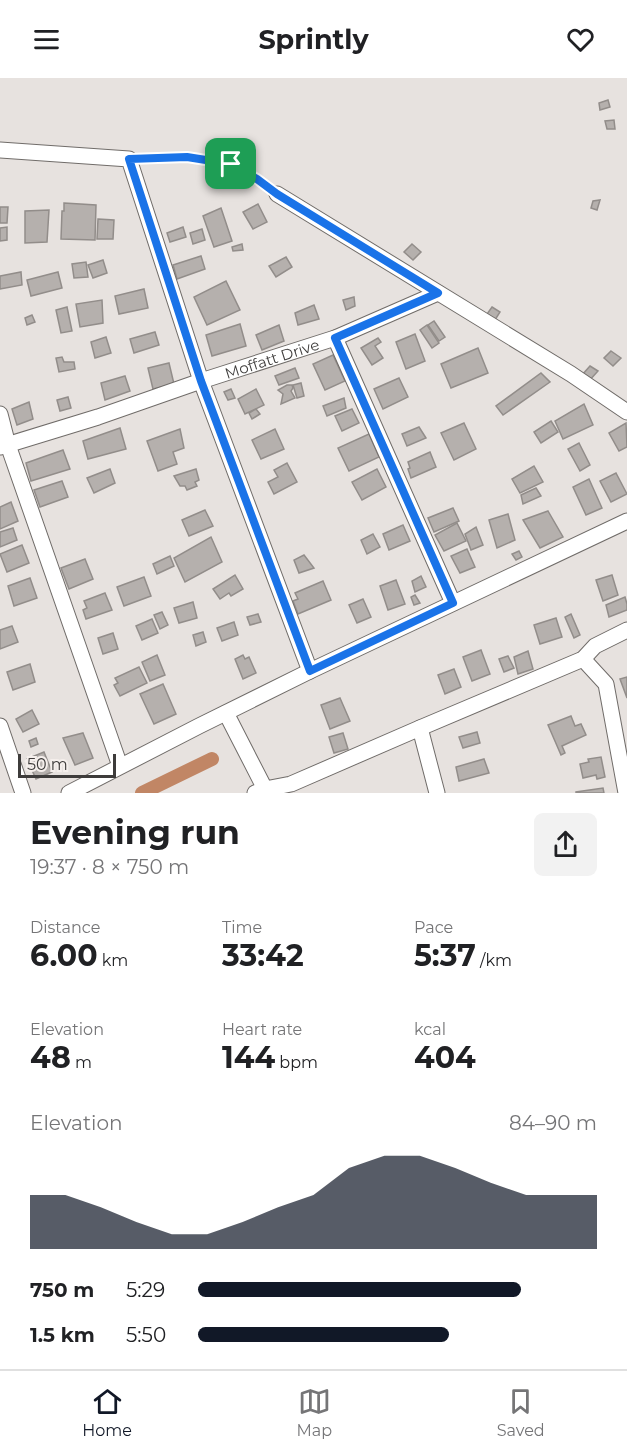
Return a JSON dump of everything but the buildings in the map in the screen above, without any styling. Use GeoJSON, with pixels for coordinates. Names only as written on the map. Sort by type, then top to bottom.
{"type":"FeatureCollection","features":[{"type":"Feature","properties":{"kind":"street"},"geometry":{"type":"LineString","coordinates":[[0,150],[129,159],[201,381],[310,671]]}},
{"type":"Feature","properties":{"kind":"street"},"geometry":{"type":"LineString","coordinates":[[277,194],[571,374],[627,412]]}},
{"type":"Feature","properties":{"kind":"street","name":"Moffatt Drive"},"geometry":{"type":"LineString","coordinates":[[4,446],[335,338],[438,293]]}},
{"type":"Feature","properties":{"kind":"street"},"geometry":{"type":"LineString","coordinates":[[335,338],[453,603]]}},
{"type":"Feature","properties":{"kind":"street"},"geometry":{"type":"LineString","coordinates":[[0,414],[4,446],[120,766]]}},
{"type":"Feature","properties":{"kind":"street"},"geometry":{"type":"LineString","coordinates":[[69,793],[310,671],[627,521]]}},
{"type":"Feature","properties":{"kind":"street"},"geometry":{"type":"LineString","coordinates":[[226,712],[260,791],[293,788],[420,728],[583,659],[595,646],[627,630]]}},
{"type":"Feature","properties":{"kind":"street"},"geometry":{"type":"LineString","coordinates":[[583,659],[606,684],[626,793]]}},
{"type":"Feature","properties":{"kind":"street"},"geometry":{"type":"LineString","coordinates":[[0,726],[22,793]]}},
{"type":"Feature","properties":{"kind":"street"},"geometry":{"type":"LineString","coordinates":[[420,728],[437,793]]}},
{"type":"Feature","properties":{"kind":"path"},"geometry":{"type":"LineString","coordinates":[[129,159],[187,157],[231,164],[277,194]]}},
{"type":"Feature","properties":{"kind":"waterway"},"geometry":{"type":"LineString","coordinates":[[142,793],[212,759]]}},
{"type":"Feature","properties":{"kind":"route"},"geometry":{"type":"LineString","coordinates":[[187,157],[231,164],[438,293],[335,338],[453,603],[310,671],[201,381],[129,159],[187,157]]}}]}
